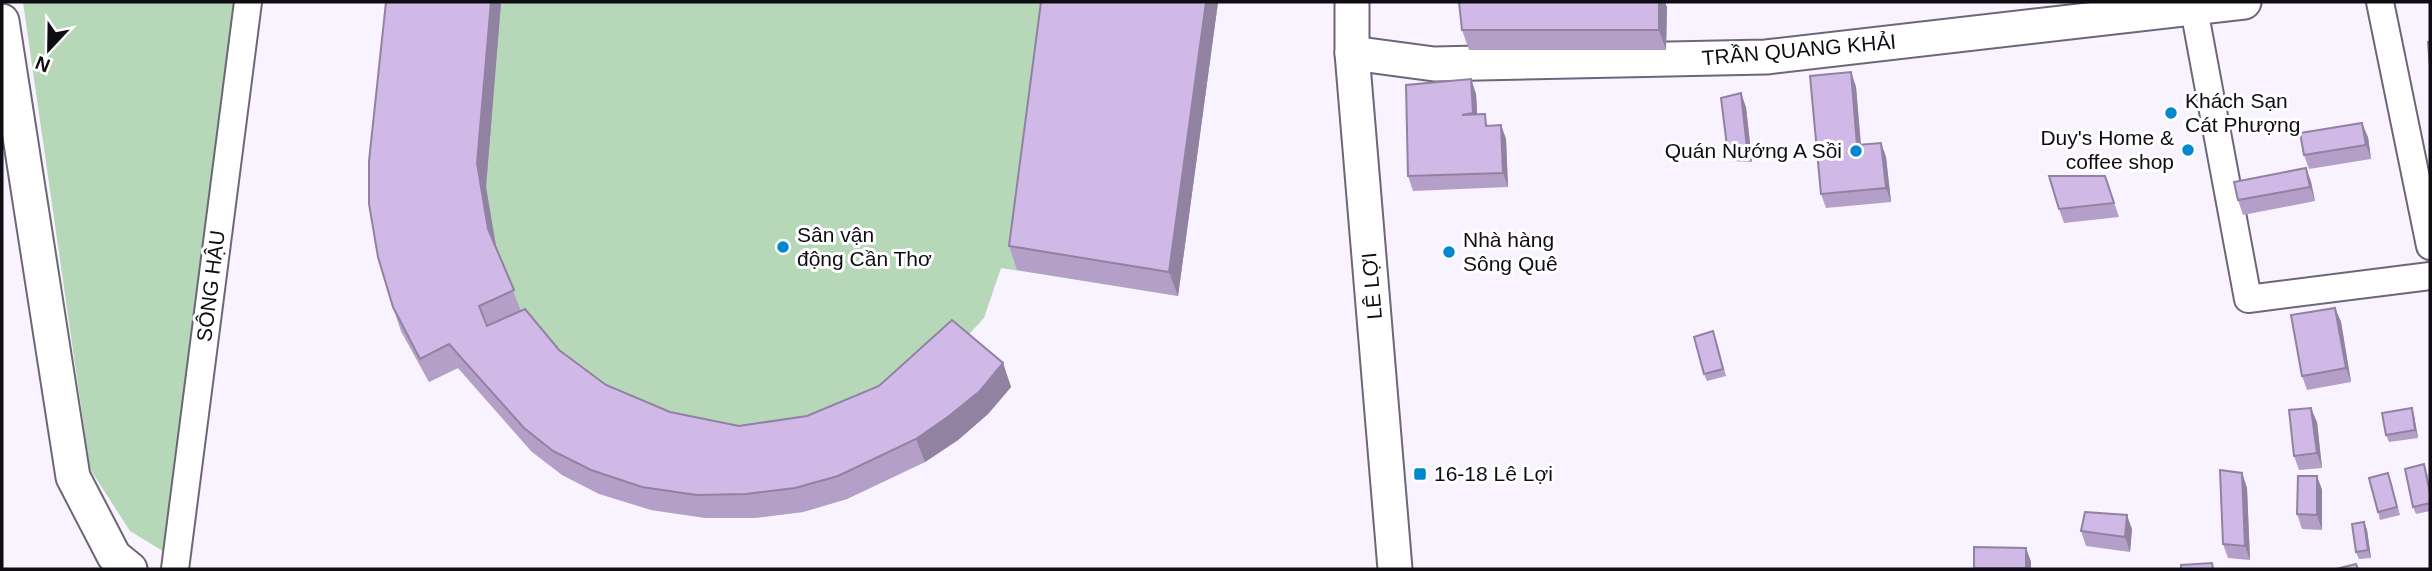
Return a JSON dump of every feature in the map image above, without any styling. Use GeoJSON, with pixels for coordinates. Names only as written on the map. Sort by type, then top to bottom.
{"type":"FeatureCollection","features":[{"type":"Feature","properties":{"kind":"street","name":"SÔNG HẬU"},"geometry":{"type":"LineString","coordinates":[[175,569],[248,2]]}},
{"type":"Feature","properties":{"kind":"street","name":"LÊ LỢI"},"geometry":{"type":"LineString","coordinates":[[1352,2],[1352,53],[1395,569]]}},
{"type":"Feature","properties":{"kind":"street","name":"TRẦN QUANG KHẢI"},"geometry":{"type":"LineString","coordinates":[[1352,53],[1434,64],[1766,57],[2244,2]]}},
{"type":"Feature","properties":{"kind":"street"},"geometry":{"type":"LineString","coordinates":[[2380,2],[2430,246]]}},
{"type":"Feature","properties":{"kind":"street"},"geometry":{"type":"LineString","coordinates":[[2194,9],[2248,299],[2430,276]]}},
{"type":"Feature","properties":{"kind":"street"},"geometry":{"type":"LineString","coordinates":[[2,21],[74,477],[114,556],[130,569]]}},
{"type":"Feature","properties":{"kind":"green space"},"geometry":{"type":"Polygon","coordinates":[[[23,2],[240,2],[166,553],[130,531],[90,469],[23,2]]]}},
{"type":"Feature","properties":{"kind":"green space","name":"Sân vận động Cần Thơ"},"geometry":{"type":"Polygon","coordinates":[[[397,2],[1218,2],[1178,296],[1001,268],[984,318],[960,344],[1011,387],[988,414],[958,440],[925,462],[847,499],[803,512],[755,518],[706,518],[651,510],[532,452],[458,368],[429,382],[401,331],[397,2]]]}},
{"type":"Feature","properties":{"kind":"building"},"geometry":{"type":"Polygon","coordinates":[[[386,2],[491,2],[477,163],[488,229],[514,290],[479,306],[487,326],[525,309],[559,350],[606,385],[670,412],[739,426],[807,416],[879,386],[952,320],[1003,363],[980,391],[916,439],[838,476],[795,488],[746,494],[697,495],[642,487],[591,470],[553,451],[524,428],[449,344],[420,359],[393,307],[378,257],[369,204],[369,161],[386,2]]]}},
{"type":"Feature","properties":{"kind":"building"},"geometry":{"type":"Polygon","coordinates":[[[1041,2],[1206,2],[1169,272],[1009,246],[1041,2]]]}},
{"type":"Feature","properties":{"kind":"building"},"geometry":{"type":"Polygon","coordinates":[[[1459,2],[1659,2],[1659,30],[1462,30],[1459,2]]]}},
{"type":"Feature","properties":{"kind":"building"},"geometry":{"type":"Polygon","coordinates":[[[1851,72],[1857,145],[1881,143],[1886,188],[1821,194],[1810,76],[1851,72]]]}},
{"type":"Feature","properties":{"kind":"building"},"geometry":{"type":"Polygon","coordinates":[[[1471,79],[1473,113],[1462,115],[1485,114],[1486,126],[1501,125],[1503,173],[1408,176],[1406,85],[1471,79]]]}},
{"type":"Feature","properties":{"kind":"building"},"geometry":{"type":"Polygon","coordinates":[[[1741,93],[1747,148],[1727,146],[1721,98],[1741,93]]]}},
{"type":"Feature","properties":{"kind":"building"},"geometry":{"type":"Polygon","coordinates":[[[2362,123],[2366,145],[2304,155],[2300,133],[2362,123]]]}},
{"type":"Feature","properties":{"kind":"building"},"geometry":{"type":"Polygon","coordinates":[[[2306,168],[2310,187],[2238,200],[2234,182],[2306,168]]]}},
{"type":"Feature","properties":{"kind":"building"},"geometry":{"type":"Polygon","coordinates":[[[2049,176],[2105,176],[2114,203],[2059,209],[2049,176]]]}},
{"type":"Feature","properties":{"kind":"building"},"geometry":{"type":"Polygon","coordinates":[[[2335,308],[2346,368],[2302,376],[2291,315],[2335,308]]]}},
{"type":"Feature","properties":{"kind":"building"},"geometry":{"type":"Polygon","coordinates":[[[1713,331],[1723,369],[1704,374],[1694,337],[1713,331]]]}},
{"type":"Feature","properties":{"kind":"building"},"geometry":{"type":"Polygon","coordinates":[[[2311,408],[2317,453],[2294,456],[2289,410],[2311,408]]]}},
{"type":"Feature","properties":{"kind":"building"},"geometry":{"type":"Polygon","coordinates":[[[2412,408],[2415,430],[2386,435],[2382,413],[2412,408]]]}},
{"type":"Feature","properties":{"kind":"building"},"geometry":{"type":"Polygon","coordinates":[[[2424,464],[2430,503],[2413,507],[2405,469],[2424,464]]]}},
{"type":"Feature","properties":{"kind":"building"},"geometry":{"type":"Polygon","coordinates":[[[2220,470],[2242,473],[2245,546],[2223,544],[2220,470]]]}},
{"type":"Feature","properties":{"kind":"building"},"geometry":{"type":"Polygon","coordinates":[[[2388,473],[2397,507],[2378,512],[2369,478],[2388,473]]]}},
{"type":"Feature","properties":{"kind":"building"},"geometry":{"type":"Polygon","coordinates":[[[2298,476],[2317,476],[2317,515],[2297,514],[2298,476]]]}},
{"type":"Feature","properties":{"kind":"building"},"geometry":{"type":"Polygon","coordinates":[[[2085,512],[2127,515],[2125,537],[2081,531],[2085,512]]]}},
{"type":"Feature","properties":{"kind":"building"},"geometry":{"type":"Polygon","coordinates":[[[2364,522],[2368,550],[2356,552],[2352,524],[2364,522]]]}},
{"type":"Feature","properties":{"kind":"building"},"geometry":{"type":"Polygon","coordinates":[[[1974,547],[2026,548],[2026,568],[1974,568],[1974,547]]]}},
{"type":"Feature","properties":{"kind":"building"},"geometry":{"type":"Polygon","coordinates":[[[2212,563],[2213,569],[2181,569],[2181,565],[2212,563]]]}},
{"type":"Feature","properties":{"kind":"building"},"geometry":{"type":"Polygon","coordinates":[[[2356,564],[2358,569],[2336,569],[2356,564]]]}},
{"type":"Feature","properties":{"kind":"place","name":"Khách Sạn Cát Phượng"},"geometry":{"type":"Point","coordinates":[2171,113]}},
{"type":"Feature","properties":{"kind":"place","name":"Duy's Home & coffee shop"},"geometry":{"type":"Point","coordinates":[2188,150]}},
{"type":"Feature","properties":{"kind":"place","name":"Quán Nướng A Sồi"},"geometry":{"type":"Point","coordinates":[1856,151]}},
{"type":"Feature","properties":{"kind":"place","name":"Sân vận động Cần Thơ"},"geometry":{"type":"Point","coordinates":[783,247]}},
{"type":"Feature","properties":{"kind":"place","name":"Nhà hàng Sông Quê"},"geometry":{"type":"Point","coordinates":[1449,252]}},
{"type":"Feature","properties":{"kind":"place","name":"16-18 Lê Lợi"},"geometry":{"type":"Point","coordinates":[1420,474]}}]}
